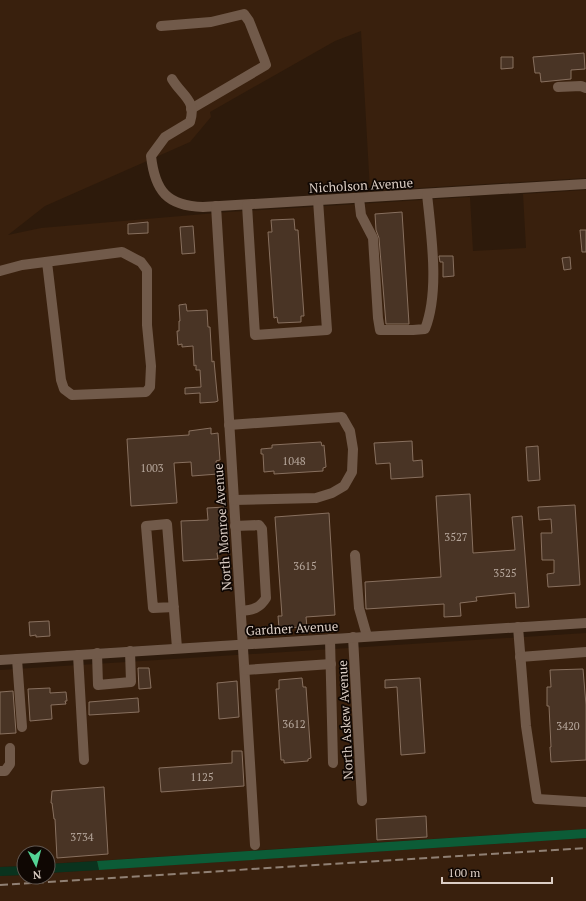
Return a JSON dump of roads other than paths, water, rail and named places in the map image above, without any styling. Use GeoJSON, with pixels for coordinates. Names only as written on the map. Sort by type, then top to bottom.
{"type":"FeatureCollection","features":[{"type":"Feature","properties":{"kind":"street"},"geometry":{"type":"LineString","coordinates":[[161,26],[211,22],[244,14],[249,21],[266,65],[191,109],[190,102],[172,79]]}},
{"type":"Feature","properties":{"kind":"street"},"geometry":{"type":"LineString","coordinates":[[558,87],[581,86],[586,88]]}},
{"type":"Feature","properties":{"kind":"street","name":"Nicholson Avenue"},"geometry":{"type":"LineString","coordinates":[[191,109],[192,114],[190,122],[165,137],[151,156],[153,173],[161,188],[169,198],[175,202],[196,207],[586,184]]}},
{"type":"Feature","properties":{"kind":"street"},"geometry":{"type":"LineString","coordinates":[[359,198],[361,215],[373,238],[380,330],[413,330],[425,329],[430,313],[434,270],[427,194]]}},
{"type":"Feature","properties":{"kind":"street"},"geometry":{"type":"LineString","coordinates":[[247,205],[255,335],[327,330],[318,200]]}},
{"type":"Feature","properties":{"kind":"street","name":"North Monroe Avenue"},"geometry":{"type":"LineString","coordinates":[[216,206],[255,845]]}},
{"type":"Feature","properties":{"kind":"street"},"geometry":{"type":"LineString","coordinates":[[0,271],[22,265],[122,252],[141,262],[146,270],[147,325],[151,366],[150,387],[146,392],[72,395],[64,389],[61,380],[46,262]]}},
{"type":"Feature","properties":{"kind":"street"},"geometry":{"type":"LineString","coordinates":[[229,425],[342,418],[350,431],[353,449],[352,472],[344,486],[332,493],[316,498],[234,500]]}},
{"type":"Feature","properties":{"kind":"street"},"geometry":{"type":"LineString","coordinates":[[174,607],[153,608],[146,526],[167,524],[174,607],[177,648]]}},
{"type":"Feature","properties":{"kind":"street"},"geometry":{"type":"LineString","coordinates":[[235,526],[259,525],[262,529],[266,598],[262,604],[254,609],[241,611]]}},
{"type":"Feature","properties":{"kind":"street"},"geometry":{"type":"LineString","coordinates":[[355,555],[359,608],[367,636]]}},
{"type":"Feature","properties":{"kind":"street","name":"Gardner Avenue"},"geometry":{"type":"LineString","coordinates":[[0,660],[586,623]]}},
{"type":"Feature","properties":{"kind":"street"},"geometry":{"type":"LineString","coordinates":[[518,627],[526,726],[537,799],[586,802]]}},
{"type":"Feature","properties":{"kind":"street","name":"North Askew Avenue"},"geometry":{"type":"LineString","coordinates":[[353,637],[362,801]]}},
{"type":"Feature","properties":{"kind":"street"},"geometry":{"type":"LineString","coordinates":[[330,639],[332,762]]}},
{"type":"Feature","properties":{"kind":"street"},"geometry":{"type":"LineString","coordinates":[[97,653],[98,685],[131,682],[130,651]]}},
{"type":"Feature","properties":{"kind":"street"},"geometry":{"type":"LineString","coordinates":[[520,657],[586,652]]}},
{"type":"Feature","properties":{"kind":"street"},"geometry":{"type":"LineString","coordinates":[[78,655],[84,760]]}},
{"type":"Feature","properties":{"kind":"street"},"geometry":{"type":"LineString","coordinates":[[17,659],[22,727]]}},
{"type":"Feature","properties":{"kind":"street"},"geometry":{"type":"LineString","coordinates":[[245,670],[331,664]]}},
{"type":"Feature","properties":{"kind":"street"},"geometry":{"type":"LineString","coordinates":[[0,771],[5,771],[10,764],[10,748]]}},
{"type":"Feature","properties":{"kind":"railway"},"geometry":{"type":"LineString","coordinates":[[0,885],[586,848]]}}]}
